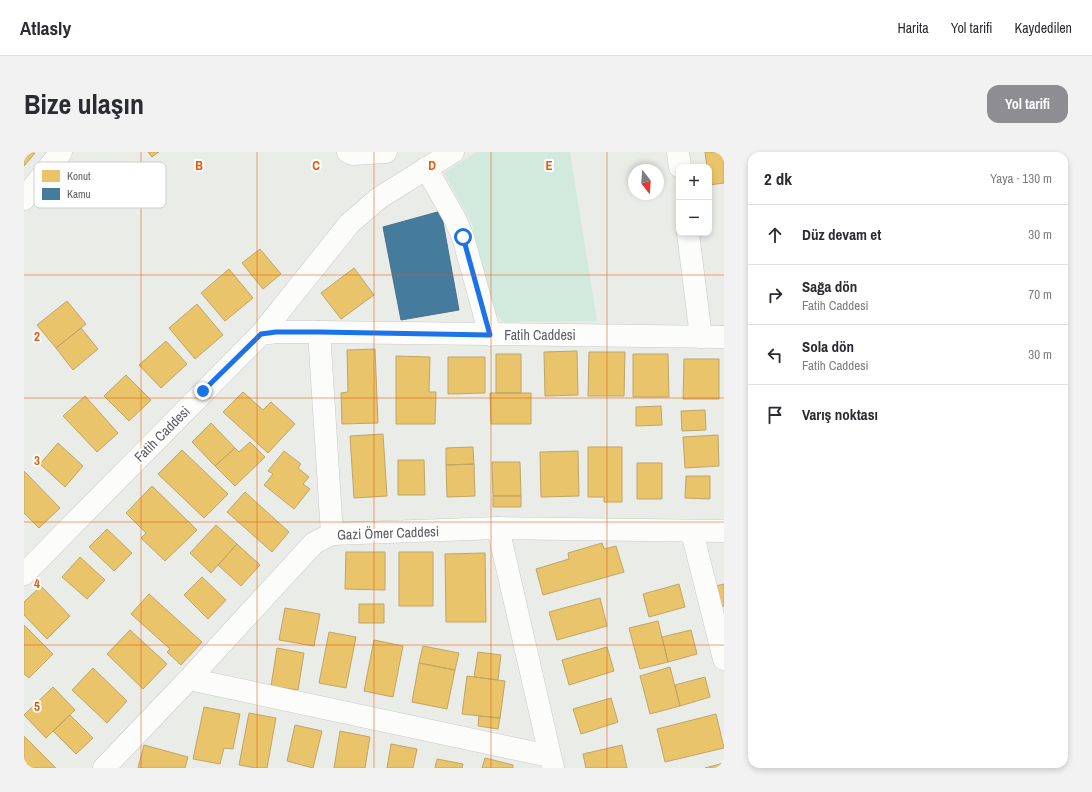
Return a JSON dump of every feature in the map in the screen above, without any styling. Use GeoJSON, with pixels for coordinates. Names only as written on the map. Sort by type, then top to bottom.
{"type":"FeatureCollection","features":[{"type":"Feature","properties":{"kind":"street"},"geometry":{"type":"LineString","coordinates":[[348,152],[352,154],[386,152]]}},
{"type":"Feature","properties":{"kind":"street"},"geometry":{"type":"LineString","coordinates":[[678,152],[680,164]]}},
{"type":"Feature","properties":{"kind":"street"},"geometry":{"type":"LineString","coordinates":[[261,334],[350,223],[379,198],[449,153]]}},
{"type":"Feature","properties":{"kind":"street"},"geometry":{"type":"LineString","coordinates":[[426,168],[454,217],[463,237],[490,335]]}},
{"type":"Feature","properties":{"kind":"street"},"geometry":{"type":"LineString","coordinates":[[24,199],[34,184]]}},
{"type":"Feature","properties":{"kind":"street"},"geometry":{"type":"LineString","coordinates":[[688,236],[701,337]]}},
{"type":"Feature","properties":{"kind":"street","name":"Fatih Caddesi"},"geometry":{"type":"LineString","coordinates":[[24,574],[261,334],[276,332],[319,332],[724,337]]}},
{"type":"Feature","properties":{"kind":"street"},"geometry":{"type":"LineString","coordinates":[[319,332],[332,534]]}},
{"type":"Feature","properties":{"kind":"street"},"geometry":{"type":"LineString","coordinates":[[189,679],[551,762],[498,528]]}},
{"type":"Feature","properties":{"kind":"street","name":"Gazi Ömer Caddesi"},"geometry":{"type":"LineString","coordinates":[[104,768],[189,679],[314,543],[332,534],[498,528],[724,532]]}},
{"type":"Feature","properties":{"kind":"street"},"geometry":{"type":"LineString","coordinates":[[692,532],[724,659]]}},
{"type":"Feature","properties":{"kind":"green space"},"geometry":{"type":"Polygon","coordinates":[[[477,152],[570,152],[597,321],[504,322],[493,312],[472,224],[444,173],[477,152]]]}},
{"type":"Feature","properties":{"kind":"building: Konut"},"geometry":{"type":"Polygon","coordinates":[[[24,152],[35,153],[24,166],[24,152]]]}},
{"type":"Feature","properties":{"kind":"building: Konut"},"geometry":{"type":"Polygon","coordinates":[[[148,152],[159,152],[152,157],[148,152]]]}},
{"type":"Feature","properties":{"kind":"building: Konut"},"geometry":{"type":"Polygon","coordinates":[[[705,152],[724,152],[724,183],[712,185],[712,164],[707,164],[705,152]]]}},
{"type":"Feature","properties":{"kind":"building: Konut"},"geometry":{"type":"Polygon","coordinates":[[[260,249],[281,274],[263,289],[242,263],[260,249]]]}},
{"type":"Feature","properties":{"kind":"building: Konut"},"geometry":{"type":"Polygon","coordinates":[[[354,268],[374,295],[341,319],[321,293],[354,268]]]}},
{"type":"Feature","properties":{"kind":"building: Konut"},"geometry":{"type":"Polygon","coordinates":[[[229,269],[253,298],[225,321],[201,293],[229,269]]]}},
{"type":"Feature","properties":{"kind":"building: Konut"},"geometry":{"type":"Polygon","coordinates":[[[67,301],[86,324],[56,348],[37,325],[67,301]]]}},
{"type":"Feature","properties":{"kind":"building: Konut"},"geometry":{"type":"Polygon","coordinates":[[[197,304],[223,335],[195,359],[169,328],[197,304]]]}},
{"type":"Feature","properties":{"kind":"building: Konut"},"geometry":{"type":"Polygon","coordinates":[[[81,328],[98,349],[73,370],[56,348],[81,328]]]}},
{"type":"Feature","properties":{"kind":"building: Konut"},"geometry":{"type":"Polygon","coordinates":[[[166,341],[187,364],[161,388],[139,365],[166,341]]]}},
{"type":"Feature","properties":{"kind":"building: Konut"},"geometry":{"type":"Polygon","coordinates":[[[375,349],[378,423],[342,424],[341,393],[348,392],[347,350],[375,349]]]}},
{"type":"Feature","properties":{"kind":"building: Konut"},"geometry":{"type":"Polygon","coordinates":[[[577,351],[578,395],[545,396],[544,352],[577,351]]]}},
{"type":"Feature","properties":{"kind":"building: Konut"},"geometry":{"type":"Polygon","coordinates":[[[589,352],[625,352],[624,396],[588,396],[589,352]]]}},
{"type":"Feature","properties":{"kind":"building: Konut"},"geometry":{"type":"Polygon","coordinates":[[[496,354],[521,354],[521,393],[496,393],[496,354]]]}},
{"type":"Feature","properties":{"kind":"building: Konut"},"geometry":{"type":"Polygon","coordinates":[[[633,354],[668,354],[669,397],[633,397],[633,354]]]}},
{"type":"Feature","properties":{"kind":"building: Konut"},"geometry":{"type":"Polygon","coordinates":[[[396,356],[430,357],[429,392],[436,392],[435,424],[396,424],[396,356]]]}},
{"type":"Feature","properties":{"kind":"building: Konut"},"geometry":{"type":"Polygon","coordinates":[[[448,357],[485,357],[485,393],[448,394],[448,357]]]}},
{"type":"Feature","properties":{"kind":"building: Konut"},"geometry":{"type":"Polygon","coordinates":[[[684,359],[719,359],[719,399],[683,399],[684,359]]]}},
{"type":"Feature","properties":{"kind":"building: Konut"},"geometry":{"type":"Polygon","coordinates":[[[126,375],[151,400],[129,421],[104,396],[126,375]]]}},
{"type":"Feature","properties":{"kind":"building: Konut"},"geometry":{"type":"Polygon","coordinates":[[[243,392],[263,410],[271,402],[295,424],[268,453],[223,412],[243,392]]]}},
{"type":"Feature","properties":{"kind":"building: Konut"},"geometry":{"type":"Polygon","coordinates":[[[490,393],[531,393],[531,424],[491,424],[490,393]]]}},
{"type":"Feature","properties":{"kind":"building: Konut"},"geometry":{"type":"Polygon","coordinates":[[[85,396],[118,433],[97,452],[63,416],[85,396]]]}},
{"type":"Feature","properties":{"kind":"building: Konut"},"geometry":{"type":"Polygon","coordinates":[[[661,406],[662,425],[636,426],[636,407],[661,406]]]}},
{"type":"Feature","properties":{"kind":"building: Konut"},"geometry":{"type":"Polygon","coordinates":[[[705,410],[706,430],[682,431],[681,411],[705,410]]]}},
{"type":"Feature","properties":{"kind":"building: Konut"},"geometry":{"type":"Polygon","coordinates":[[[211,423],[235,448],[215,466],[192,442],[211,423]]]}},
{"type":"Feature","properties":{"kind":"building: Konut"},"geometry":{"type":"Polygon","coordinates":[[[383,434],[387,496],[354,498],[350,436],[383,434]]]}},
{"type":"Feature","properties":{"kind":"building: Konut"},"geometry":{"type":"Polygon","coordinates":[[[718,435],[719,466],[685,468],[683,437],[718,435]]]}},
{"type":"Feature","properties":{"kind":"building: Konut"},"geometry":{"type":"Polygon","coordinates":[[[250,442],[265,457],[235,486],[215,466],[235,448],[239,452],[250,442]]]}},
{"type":"Feature","properties":{"kind":"building: Konut"},"geometry":{"type":"Polygon","coordinates":[[[58,443],[83,466],[65,487],[40,464],[58,443]]]}},
{"type":"Feature","properties":{"kind":"building: Konut"},"geometry":{"type":"Polygon","coordinates":[[[473,447],[474,464],[446,465],[446,448],[473,447]]]}},
{"type":"Feature","properties":{"kind":"building: Konut"},"geometry":{"type":"Polygon","coordinates":[[[588,447],[622,447],[622,502],[604,502],[604,497],[588,497],[588,447]]]}},
{"type":"Feature","properties":{"kind":"building: Konut"},"geometry":{"type":"Polygon","coordinates":[[[182,450],[228,494],[204,518],[158,474],[182,450]]]}},
{"type":"Feature","properties":{"kind":"building: Konut"},"geometry":{"type":"Polygon","coordinates":[[[284,451],[301,464],[298,468],[309,477],[303,484],[310,489],[294,509],[264,485],[273,474],[268,471],[284,451]]]}},
{"type":"Feature","properties":{"kind":"building: Konut"},"geometry":{"type":"Polygon","coordinates":[[[578,451],[579,496],[541,497],[540,452],[578,451]]]}},
{"type":"Feature","properties":{"kind":"building: Konut"},"geometry":{"type":"Polygon","coordinates":[[[398,460],[424,460],[425,495],[398,495],[398,460]]]}},
{"type":"Feature","properties":{"kind":"building: Konut"},"geometry":{"type":"Polygon","coordinates":[[[492,462],[520,462],[521,496],[493,496],[492,462]]]}},
{"type":"Feature","properties":{"kind":"building: Konut"},"geometry":{"type":"Polygon","coordinates":[[[637,463],[662,463],[662,499],[637,499],[637,463]]]}},
{"type":"Feature","properties":{"kind":"building: Konut"},"geometry":{"type":"Polygon","coordinates":[[[474,464],[475,496],[447,497],[446,465],[474,464]]]}},
{"type":"Feature","properties":{"kind":"building: Konut"},"geometry":{"type":"Polygon","coordinates":[[[24,471],[60,508],[39,528],[24,513],[24,471]]]}},
{"type":"Feature","properties":{"kind":"building: Konut"},"geometry":{"type":"Polygon","coordinates":[[[686,476],[710,476],[710,499],[685,498],[686,476]]]}},
{"type":"Feature","properties":{"kind":"building: Konut"},"geometry":{"type":"Polygon","coordinates":[[[152,486],[197,530],[165,561],[141,538],[146,533],[126,513],[152,486]]]}},
{"type":"Feature","properties":{"kind":"building: Konut"},"geometry":{"type":"Polygon","coordinates":[[[245,492],[289,532],[272,552],[227,512],[245,492]]]}},
{"type":"Feature","properties":{"kind":"building: Konut"},"geometry":{"type":"Polygon","coordinates":[[[493,496],[521,496],[521,507],[493,507],[493,496]]]}},
{"type":"Feature","properties":{"kind":"building: Konut"},"geometry":{"type":"Polygon","coordinates":[[[216,525],[237,544],[211,573],[190,553],[216,525]]]}},
{"type":"Feature","properties":{"kind":"building: Konut"},"geometry":{"type":"Polygon","coordinates":[[[107,529],[132,553],[114,571],[89,547],[107,529]]]}},
{"type":"Feature","properties":{"kind":"building: Konut"},"geometry":{"type":"Polygon","coordinates":[[[602,543],[604,549],[616,546],[624,572],[543,595],[536,569],[569,559],[568,553],[602,543]]]}},
{"type":"Feature","properties":{"kind":"building: Konut"},"geometry":{"type":"Polygon","coordinates":[[[237,544],[260,565],[241,586],[218,565],[237,544]]]}},
{"type":"Feature","properties":{"kind":"building: Konut"},"geometry":{"type":"Polygon","coordinates":[[[346,552],[385,552],[385,590],[345,589],[346,552]]]}},
{"type":"Feature","properties":{"kind":"building: Konut"},"geometry":{"type":"Polygon","coordinates":[[[399,552],[433,552],[433,606],[399,606],[399,552]]]}},
{"type":"Feature","properties":{"kind":"building: Konut"},"geometry":{"type":"Polygon","coordinates":[[[485,553],[486,622],[446,622],[445,554],[485,553]]]}},
{"type":"Feature","properties":{"kind":"building: Konut"},"geometry":{"type":"Polygon","coordinates":[[[80,557],[105,580],[87,599],[62,577],[80,557]]]}},
{"type":"Feature","properties":{"kind":"building: Konut"},"geometry":{"type":"Polygon","coordinates":[[[202,577],[226,600],[208,619],[184,595],[202,577]]]}},
{"type":"Feature","properties":{"kind":"building: Konut"},"geometry":{"type":"Polygon","coordinates":[[[679,584],[685,607],[649,617],[643,594],[679,584]]]}},
{"type":"Feature","properties":{"kind":"building: Konut"},"geometry":{"type":"Polygon","coordinates":[[[724,584],[724,606],[722,606],[716,586],[724,584]]]}},
{"type":"Feature","properties":{"kind":"building: Konut"},"geometry":{"type":"Polygon","coordinates":[[[41,586],[70,616],[47,639],[24,615],[24,602],[41,586]]]}},
{"type":"Feature","properties":{"kind":"building: Konut"},"geometry":{"type":"Polygon","coordinates":[[[149,594],[202,642],[181,665],[167,652],[170,649],[131,614],[149,594]]]}},
{"type":"Feature","properties":{"kind":"building: Konut"},"geometry":{"type":"Polygon","coordinates":[[[600,598],[607,626],[557,640],[549,612],[600,598]]]}},
{"type":"Feature","properties":{"kind":"building: Konut"},"geometry":{"type":"Polygon","coordinates":[[[359,604],[384,604],[384,623],[359,623],[359,604]]]}},
{"type":"Feature","properties":{"kind":"building: Konut"},"geometry":{"type":"Polygon","coordinates":[[[285,608],[320,614],[314,646],[279,640],[285,608]]]}},
{"type":"Feature","properties":{"kind":"building: Konut"},"geometry":{"type":"Polygon","coordinates":[[[658,621],[668,662],[640,669],[629,628],[658,621]]]}},
{"type":"Feature","properties":{"kind":"building: Konut"},"geometry":{"type":"Polygon","coordinates":[[[24,625],[53,654],[29,678],[24,674],[24,625]]]}},
{"type":"Feature","properties":{"kind":"building: Konut"},"geometry":{"type":"Polygon","coordinates":[[[130,630],[167,664],[143,689],[107,654],[130,630]]]}},
{"type":"Feature","properties":{"kind":"building: Konut"},"geometry":{"type":"Polygon","coordinates":[[[691,630],[697,654],[668,662],[662,637],[691,630]]]}},
{"type":"Feature","properties":{"kind":"building: Konut"},"geometry":{"type":"Polygon","coordinates":[[[329,632],[356,637],[346,688],[319,683],[329,632]]]}},
{"type":"Feature","properties":{"kind":"building: Konut"},"geometry":{"type":"Polygon","coordinates":[[[374,640],[403,646],[393,697],[364,691],[374,640]]]}},
{"type":"Feature","properties":{"kind":"building: Konut"},"geometry":{"type":"Polygon","coordinates":[[[423,646],[459,653],[455,670],[419,663],[423,646]]]}},
{"type":"Feature","properties":{"kind":"building: Konut"},"geometry":{"type":"Polygon","coordinates":[[[607,647],[614,671],[569,685],[562,660],[607,647]]]}},
{"type":"Feature","properties":{"kind":"building: Konut"},"geometry":{"type":"Polygon","coordinates":[[[277,648],[304,653],[298,690],[271,686],[277,648]]]}},
{"type":"Feature","properties":{"kind":"building: Konut"},"geometry":{"type":"Polygon","coordinates":[[[478,652],[501,655],[498,680],[474,677],[478,652]]]}},
{"type":"Feature","properties":{"kind":"building: Konut"},"geometry":{"type":"Polygon","coordinates":[[[419,663],[455,670],[447,709],[412,702],[419,663]]]}},
{"type":"Feature","properties":{"kind":"building: Konut"},"geometry":{"type":"Polygon","coordinates":[[[670,667],[680,706],[650,714],[640,676],[670,667]]]}},
{"type":"Feature","properties":{"kind":"building: Konut"},"geometry":{"type":"Polygon","coordinates":[[[93,668],[127,701],[107,723],[72,690],[93,668]]]}},
{"type":"Feature","properties":{"kind":"building: Konut"},"geometry":{"type":"Polygon","coordinates":[[[467,676],[505,681],[500,718],[462,714],[467,676]]]}},
{"type":"Feature","properties":{"kind":"building: Konut"},"geometry":{"type":"Polygon","coordinates":[[[705,677],[710,697],[680,706],[675,685],[705,677]]]}},
{"type":"Feature","properties":{"kind":"building: Konut"},"geometry":{"type":"Polygon","coordinates":[[[53,687],[75,710],[46,738],[24,715],[53,687]]]}},
{"type":"Feature","properties":{"kind":"building: Konut"},"geometry":{"type":"Polygon","coordinates":[[[611,698],[618,722],[581,734],[573,709],[611,698]]]}},
{"type":"Feature","properties":{"kind":"building: Konut"},"geometry":{"type":"Polygon","coordinates":[[[204,707],[240,714],[233,749],[224,748],[220,764],[193,759],[204,707]]]}},
{"type":"Feature","properties":{"kind":"building: Konut"},"geometry":{"type":"Polygon","coordinates":[[[249,713],[276,718],[267,768],[239,765],[249,713]]]}},
{"type":"Feature","properties":{"kind":"building: Konut"},"geometry":{"type":"Polygon","coordinates":[[[716,714],[724,748],[665,762],[657,729],[716,714]]]}},
{"type":"Feature","properties":{"kind":"building: Konut"},"geometry":{"type":"Polygon","coordinates":[[[70,715],[93,738],[76,754],[53,731],[70,715]]]}},
{"type":"Feature","properties":{"kind":"building: Konut"},"geometry":{"type":"Polygon","coordinates":[[[479,716],[500,718],[498,729],[478,726],[479,716]]]}},
{"type":"Feature","properties":{"kind":"building: Konut"},"geometry":{"type":"Polygon","coordinates":[[[295,725],[322,731],[313,768],[287,761],[295,725]]]}},
{"type":"Feature","properties":{"kind":"building: Konut"},"geometry":{"type":"Polygon","coordinates":[[[340,731],[370,737],[365,768],[334,768],[340,731]]]}},
{"type":"Feature","properties":{"kind":"building: Konut"},"geometry":{"type":"Polygon","coordinates":[[[24,736],[56,768],[24,768],[24,736]]]}},
{"type":"Feature","properties":{"kind":"building: Konut"},"geometry":{"type":"Polygon","coordinates":[[[391,744],[417,749],[413,768],[387,768],[391,744]]]}},
{"type":"Feature","properties":{"kind":"building: Konut"},"geometry":{"type":"Polygon","coordinates":[[[144,745],[188,757],[185,768],[138,768],[144,745]]]}},
{"type":"Feature","properties":{"kind":"building: Konut"},"geometry":{"type":"Polygon","coordinates":[[[622,745],[627,768],[586,768],[583,754],[622,745]]]}},
{"type":"Feature","properties":{"kind":"building: Konut"},"geometry":{"type":"Polygon","coordinates":[[[485,758],[513,765],[513,768],[482,768],[485,758]]]}},
{"type":"Feature","properties":{"kind":"building: Konut"},"geometry":{"type":"Polygon","coordinates":[[[437,759],[463,764],[462,768],[435,768],[437,759]]]}},
{"type":"Feature","properties":{"kind":"building: Konut"},"geometry":{"type":"Polygon","coordinates":[[[724,763],[724,768],[705,768],[724,763]]]}},
{"type":"Feature","properties":{"kind":"building: Kamu"},"geometry":{"type":"Polygon","coordinates":[[[441,211],[459,310],[401,320],[383,227],[441,211]]]}},
{"type":"Feature","properties":{"kind":"route"},"geometry":{"type":"LineString","coordinates":[[203,391],[261,334],[276,332],[319,332],[490,335],[463,237]]}}]}
